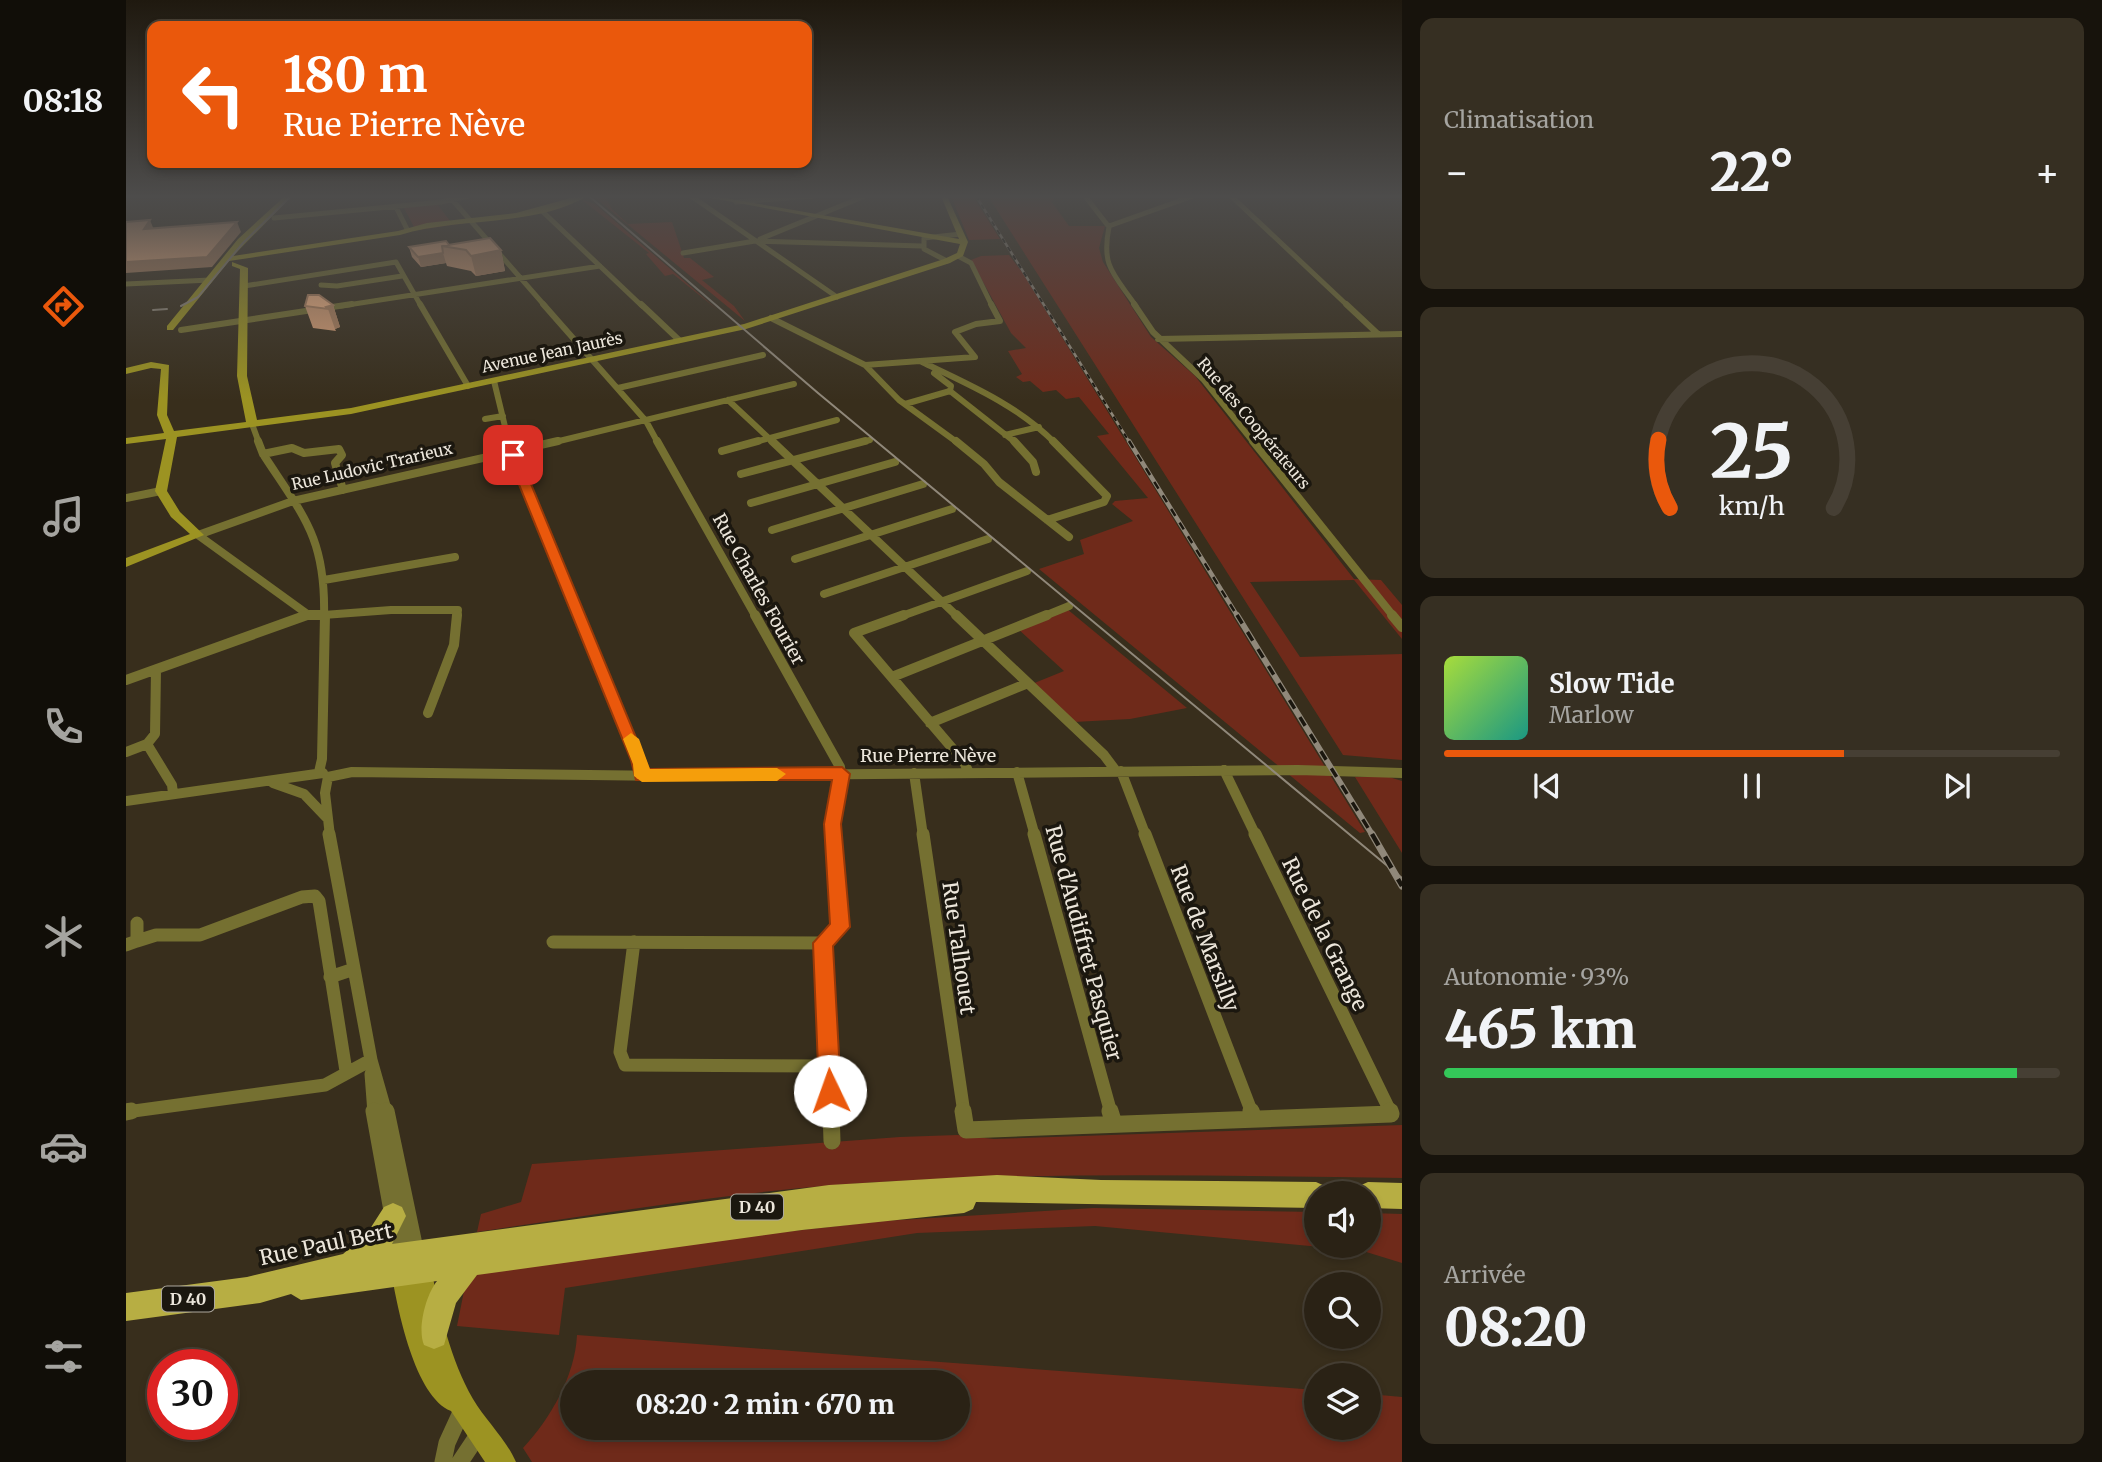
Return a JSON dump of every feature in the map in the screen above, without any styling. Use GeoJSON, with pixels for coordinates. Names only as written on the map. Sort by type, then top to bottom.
{"type":"FeatureCollection","features":[{"type":"Feature","properties":{"kind":"main road","name":"D 40"},"geometry":{"type":"LineString","coordinates":[[410,1264],[829,1198],[975,1188],[1101,1193],[1304,1195]]}},
{"type":"Feature","properties":{"kind":"main road","name":"D 40"},"geometry":{"type":"LineString","coordinates":[[410,1264],[469,1264],[832,1213],[956,1200],[1101,1193]]}},
{"type":"Feature","properties":{"kind":"main road"},"geometry":{"type":"LineString","coordinates":[[1381,1195],[1402,1196]]}},
{"type":"Feature","properties":{"kind":"main road"},"geometry":{"type":"LineString","coordinates":[[352,1265],[373,1247],[393,1216]]}},
{"type":"Feature","properties":{"kind":"main road","name":"Rue Paul Bert"},"geometry":{"type":"LineString","coordinates":[[249,1290],[352,1265],[410,1264]]}},
{"type":"Feature","properties":{"kind":"main road","name":"Rue Paul Bert"},"geometry":{"type":"LineString","coordinates":[[126,1307],[249,1290],[319,1285],[410,1264]]}},
{"type":"Feature","properties":{"kind":"main road"},"geometry":{"type":"LineString","coordinates":[[434,1335],[443,1296],[469,1264]]}},
{"type":"Feature","properties":{"kind":"street"},"geometry":{"type":"LineString","coordinates":[[177,329],[210,280],[228,264]]}},
{"type":"Feature","properties":{"kind":"street"},"geometry":{"type":"LineString","coordinates":[[177,329],[230,264]]}},
{"type":"Feature","properties":{"kind":"street"},"geometry":{"type":"LineString","coordinates":[[240,264],[244,267],[242,376],[252,424],[263,454],[317,538],[324,580],[322,759],[316,793],[301,791]]}},
{"type":"Feature","properties":{"kind":"street"},"geometry":{"type":"LineString","coordinates":[[244,286],[382,264]]}},
{"type":"Feature","properties":{"kind":"street"},"geometry":{"type":"LineString","coordinates":[[397,264],[468,386]]}},
{"type":"Feature","properties":{"kind":"street","name":"Rue Charles Fourier"},"geometry":{"type":"LineString","coordinates":[[509,264],[646,421],[838,762],[842,774]]}},
{"type":"Feature","properties":{"kind":"street"},"geometry":{"type":"LineString","coordinates":[[789,264],[837,297]]}},
{"type":"Feature","properties":{"kind":"street","name":"Avenue Jean Jaurès"},"geometry":{"type":"LineString","coordinates":[[126,441],[345,412],[494,381],[771,318],[937,264]]}},
{"type":"Feature","properties":{"kind":"street"},"geometry":{"type":"LineString","coordinates":[[866,365],[923,363],[975,357],[955,332],[978,323],[1000,321],[972,264]]}},
{"type":"Feature","properties":{"kind":"street","name":"Rue des Coopérateurs"},"geometry":{"type":"LineString","coordinates":[[1109,264],[1158,339],[1203,379],[1402,626]]}},
{"type":"Feature","properties":{"kind":"street"},"geometry":{"type":"LineString","coordinates":[[1303,264],[1378,334]]}},
{"type":"Feature","properties":{"kind":"street"},"geometry":{"type":"LineString","coordinates":[[177,329],[244,322],[600,266],[679,340]]}},
{"type":"Feature","properties":{"kind":"street"},"geometry":{"type":"LineString","coordinates":[[340,280],[401,273]]}},
{"type":"Feature","properties":{"kind":"street"},"geometry":{"type":"LineString","coordinates":[[321,285],[337,286],[401,273]]}},
{"type":"Feature","properties":{"kind":"street"},"geometry":{"type":"LineString","coordinates":[[126,284],[210,280]]}},
{"type":"Feature","properties":{"kind":"street"},"geometry":{"type":"LineString","coordinates":[[771,318],[866,365],[905,404],[975,457],[999,482],[1069,537]]}},
{"type":"Feature","properties":{"kind":"street"},"geometry":{"type":"LineString","coordinates":[[1158,339],[1402,334]]}},
{"type":"Feature","properties":{"kind":"street"},"geometry":{"type":"LineString","coordinates":[[618,388],[763,355]]}},
{"type":"Feature","properties":{"kind":"street"},"geometry":{"type":"LineString","coordinates":[[923,363],[1004,401],[1039,427],[1107,496],[1104,502],[1047,520]]}},
{"type":"Feature","properties":{"kind":"street"},"geometry":{"type":"LineString","coordinates":[[923,363],[1033,461],[1036,472]]}},
{"type":"Feature","properties":{"kind":"street"},"geometry":{"type":"LineString","coordinates":[[126,371],[151,365],[166,367],[162,415],[172,435],[161,491],[175,514],[198,535],[307,615]]}},
{"type":"Feature","properties":{"kind":"street"},"geometry":{"type":"LineString","coordinates":[[494,381],[511,452],[640,760],[642,776]]}},
{"type":"Feature","properties":{"kind":"street","name":"Rue Ludovic Trarieux"},"geometry":{"type":"LineString","coordinates":[[126,563],[293,501],[646,421],[794,384]]}},
{"type":"Feature","properties":{"kind":"street"},"geometry":{"type":"LineString","coordinates":[[905,404],[971,385]]}},
{"type":"Feature","properties":{"kind":"street","name":"Rue de Marsilly"},"geometry":{"type":"LineString","coordinates":[[728,400],[1109,759],[1118,771],[1254,1119]]}},
{"type":"Feature","properties":{"kind":"street"},"geometry":{"type":"LineString","coordinates":[[485,419],[503,416]]}},
{"type":"Feature","properties":{"kind":"street"},"geometry":{"type":"LineString","coordinates":[[722,451],[837,420]]}},
{"type":"Feature","properties":{"kind":"street"},"geometry":{"type":"LineString","coordinates":[[1005,435],[1039,427]]}},
{"type":"Feature","properties":{"kind":"street"},"geometry":{"type":"LineString","coordinates":[[741,474],[870,440]]}},
{"type":"Feature","properties":{"kind":"street"},"geometry":{"type":"LineString","coordinates":[[263,454],[292,448],[304,453],[339,449],[342,455],[335,463],[343,490]]}},
{"type":"Feature","properties":{"kind":"street"},"geometry":{"type":"LineString","coordinates":[[751,503],[895,461]]}},
{"type":"Feature","properties":{"kind":"street"},"geometry":{"type":"LineString","coordinates":[[772,530],[923,484]]}},
{"type":"Feature","properties":{"kind":"street"},"geometry":{"type":"LineString","coordinates":[[126,498],[161,491]]}},
{"type":"Feature","properties":{"kind":"street"},"geometry":{"type":"LineString","coordinates":[[795,559],[952,509]]}},
{"type":"Feature","properties":{"kind":"street"},"geometry":{"type":"LineString","coordinates":[[824,594],[988,539]]}},
{"type":"Feature","properties":{"kind":"street"},"geometry":{"type":"LineString","coordinates":[[324,580],[455,557]]}},
{"type":"Feature","properties":{"kind":"street"},"geometry":{"type":"LineString","coordinates":[[969,772],[964,762],[854,633],[1027,571]]}},
{"type":"Feature","properties":{"kind":"street"},"geometry":{"type":"LineString","coordinates":[[892,677],[1069,606]]}},
{"type":"Feature","properties":{"kind":"street"},"geometry":{"type":"LineString","coordinates":[[126,680],[307,615],[324,617],[384,611],[458,610],[454,645],[428,713]]}},
{"type":"Feature","properties":{"kind":"street"},"geometry":{"type":"LineString","coordinates":[[126,752],[147,744],[155,734],[156,670]]}},
{"type":"Feature","properties":{"kind":"street"},"geometry":{"type":"LineString","coordinates":[[930,723],[1028,683]]}},
{"type":"Feature","properties":{"kind":"street"},"geometry":{"type":"LineString","coordinates":[[147,744],[172,785],[173,794]]}},
{"type":"Feature","properties":{"kind":"street","name":"Rue Pierre Nève"},"geometry":{"type":"LineString","coordinates":[[126,801],[252,782],[352,772],[642,776],[1224,770],[1373,770],[1402,773]]}},
{"type":"Feature","properties":{"kind":"street","name":"Rue de la Grange"},"geometry":{"type":"LineString","coordinates":[[1224,770],[1391,1114],[1254,1119]]}},
{"type":"Feature","properties":{"kind":"street","name":"Rue d'Audiffret Pasquier"},"geometry":{"type":"LineString","coordinates":[[1017,772],[1114,1124]]}},
{"type":"Feature","properties":{"kind":"street","name":"Rue Talhouet"},"geometry":{"type":"LineString","coordinates":[[914,773],[966,1130],[1114,1124]]}},
{"type":"Feature","properties":{"kind":"street"},"geometry":{"type":"LineString","coordinates":[[553,942],[823,943],[840,927],[832,824],[842,774]]}},
{"type":"Feature","properties":{"kind":"street"},"geometry":{"type":"LineString","coordinates":[[320,777],[300,780],[301,791],[315,802],[326,817]]}},
{"type":"Feature","properties":{"kind":"street"},"geometry":{"type":"LineString","coordinates":[[320,777],[371,1060],[386,1111],[421,1343],[438,1379],[502,1462]]}},
{"type":"Feature","properties":{"kind":"street","name":"Rue Pierre Nève"},"geometry":{"type":"LineString","coordinates":[[252,782],[301,791]]}},
{"type":"Feature","properties":{"kind":"street"},"geometry":{"type":"LineString","coordinates":[[136,923],[132,943],[156,935],[200,935],[311,895],[318,901],[346,1071]]}},
{"type":"Feature","properties":{"kind":"street"},"geometry":{"type":"LineString","coordinates":[[634,942],[620,1052],[625,1065],[829,1066]]}},
{"type":"Feature","properties":{"kind":"street"},"geometry":{"type":"LineString","coordinates":[[823,943],[832,1140]]}},
{"type":"Feature","properties":{"kind":"street"},"geometry":{"type":"LineString","coordinates":[[330,978],[354,969]]}},
{"type":"Feature","properties":{"kind":"street"},"geometry":{"type":"LineString","coordinates":[[126,1112],[317,1086],[332,1082],[346,1071],[371,1060]]}},
{"type":"Feature","properties":{"kind":"street"},"geometry":{"type":"LineString","coordinates":[[371,1060],[374,1116],[393,1216],[434,1335],[463,1408],[447,1444],[443,1462]]}},
{"type":"Feature","properties":{"kind":"street"},"geometry":{"type":"LineString","coordinates":[[1114,1124],[1254,1119]]}},
{"type":"Feature","properties":{"kind":"street"},"geometry":{"type":"LineString","coordinates":[[460,1462],[480,1432]]}},
{"type":"Feature","properties":{"kind":"shaded area"},"geometry":{"type":"Polygon","coordinates":[[[655,264],[665,264],[718,310],[673,274],[665,276],[655,264]]]}},
{"type":"Feature","properties":{"kind":"shaded area"},"geometry":{"type":"Polygon","coordinates":[[[676,264],[698,264],[714,277],[702,280],[734,306],[745,321],[676,264]]]}},
{"type":"Feature","properties":{"kind":"shaded area"},"geometry":{"type":"Polygon","coordinates":[[[973,264],[1016,264],[1022,272],[1365,832],[1360,833],[1039,569],[1084,554],[1080,540],[1133,521],[1112,504],[1115,501],[1148,498],[1097,436],[1109,434],[1079,397],[1066,399],[1056,390],[1043,392],[1030,381],[1023,382],[1016,377],[1022,374],[1008,351],[1026,348],[1011,333],[973,264]]]}},
{"type":"Feature","properties":{"kind":"shaded area"},"geometry":{"type":"Polygon","coordinates":[[[1031,264],[1104,264],[1151,337],[1195,376],[1354,579],[1381,580],[1402,605],[1402,639],[1354,580],[1250,582],[1300,657],[1402,654],[1402,760],[1343,755],[1031,264]]]}},
{"type":"Feature","properties":{"kind":"shaded area"},"geometry":{"type":"Polygon","coordinates":[[[1067,609],[1187,708],[1130,719],[1074,722],[1032,684],[1064,671],[1017,628],[1067,609]]]}},
{"type":"Feature","properties":{"kind":"shaded area"},"geometry":{"type":"Polygon","coordinates":[[[1355,777],[1389,777],[1402,781],[1402,853],[1355,777]]]}},
{"type":"Feature","properties":{"kind":"shaded area"},"geometry":{"type":"Polygon","coordinates":[[[1402,1125],[1402,1178],[1087,1176],[961,1178],[845,1184],[634,1208],[477,1232],[481,1214],[521,1202],[532,1164],[900,1137],[957,1135],[994,1139],[1402,1125]]]}},
{"type":"Feature","properties":{"kind":"shaded area"},"geometry":{"type":"Polygon","coordinates":[[[1094,1208],[1304,1212],[1304,1245],[1095,1226],[917,1233],[565,1288],[559,1335],[457,1326],[467,1276],[648,1247],[883,1221],[1094,1208]]]}},
{"type":"Feature","properties":{"kind":"shaded area"},"geometry":{"type":"Polygon","coordinates":[[[1381,1213],[1402,1214],[1402,1263],[1381,1257],[1381,1213]]]}},
{"type":"Feature","properties":{"kind":"shaded area"},"geometry":{"type":"Polygon","coordinates":[[[577,1335],[1304,1389],[1304,1440],[1381,1440],[1381,1395],[1402,1397],[1402,1462],[532,1462],[523,1448],[560,1396],[560,1440],[970,1440],[970,1370],[570,1370],[577,1335]]]}},
{"type":"Feature","properties":{"kind":"building"},"geometry":{"type":"Polygon","coordinates":[[[308,295],[319,295],[333,305],[326,307],[328,309],[305,306],[308,295]]]}},
{"type":"Feature","properties":{"kind":"tram line"},"geometry":{"type":"LineString","coordinates":[[181,306],[198,297],[225,264]]}},
{"type":"Feature","properties":{"kind":"tram line"},"geometry":{"type":"LineString","coordinates":[[668,264],[818,393],[1402,878]]}},
{"type":"Feature","properties":{"kind":"tram line"},"geometry":{"type":"LineString","coordinates":[[153,310],[167,309]]}},
{"type":"Feature","properties":{"kind":"railway"},"geometry":{"type":"LineString","coordinates":[[1019,264],[1130,443]]}},
{"type":"Feature","properties":{"kind":"railway"},"geometry":{"type":"LineString","coordinates":[[1129,441],[1238,617]]}},
{"type":"Feature","properties":{"kind":"railway"},"geometry":{"type":"LineString","coordinates":[[1237,615],[1373,836]]}},
{"type":"Feature","properties":{"kind":"railway"},"geometry":{"type":"LineString","coordinates":[[1372,834],[1402,886]]}},
{"type":"Feature","properties":{"kind":"slow traffic"},"geometry":{"type":"LineString","coordinates":[[631,739],[641,764],[642,776],[777,774]]}},
{"type":"Feature","properties":{"kind":"route"},"geometry":{"type":"LineString","coordinates":[[513,455],[640,760],[642,776],[842,774],[832,824],[840,927],[823,943],[830,1091]]}}]}
